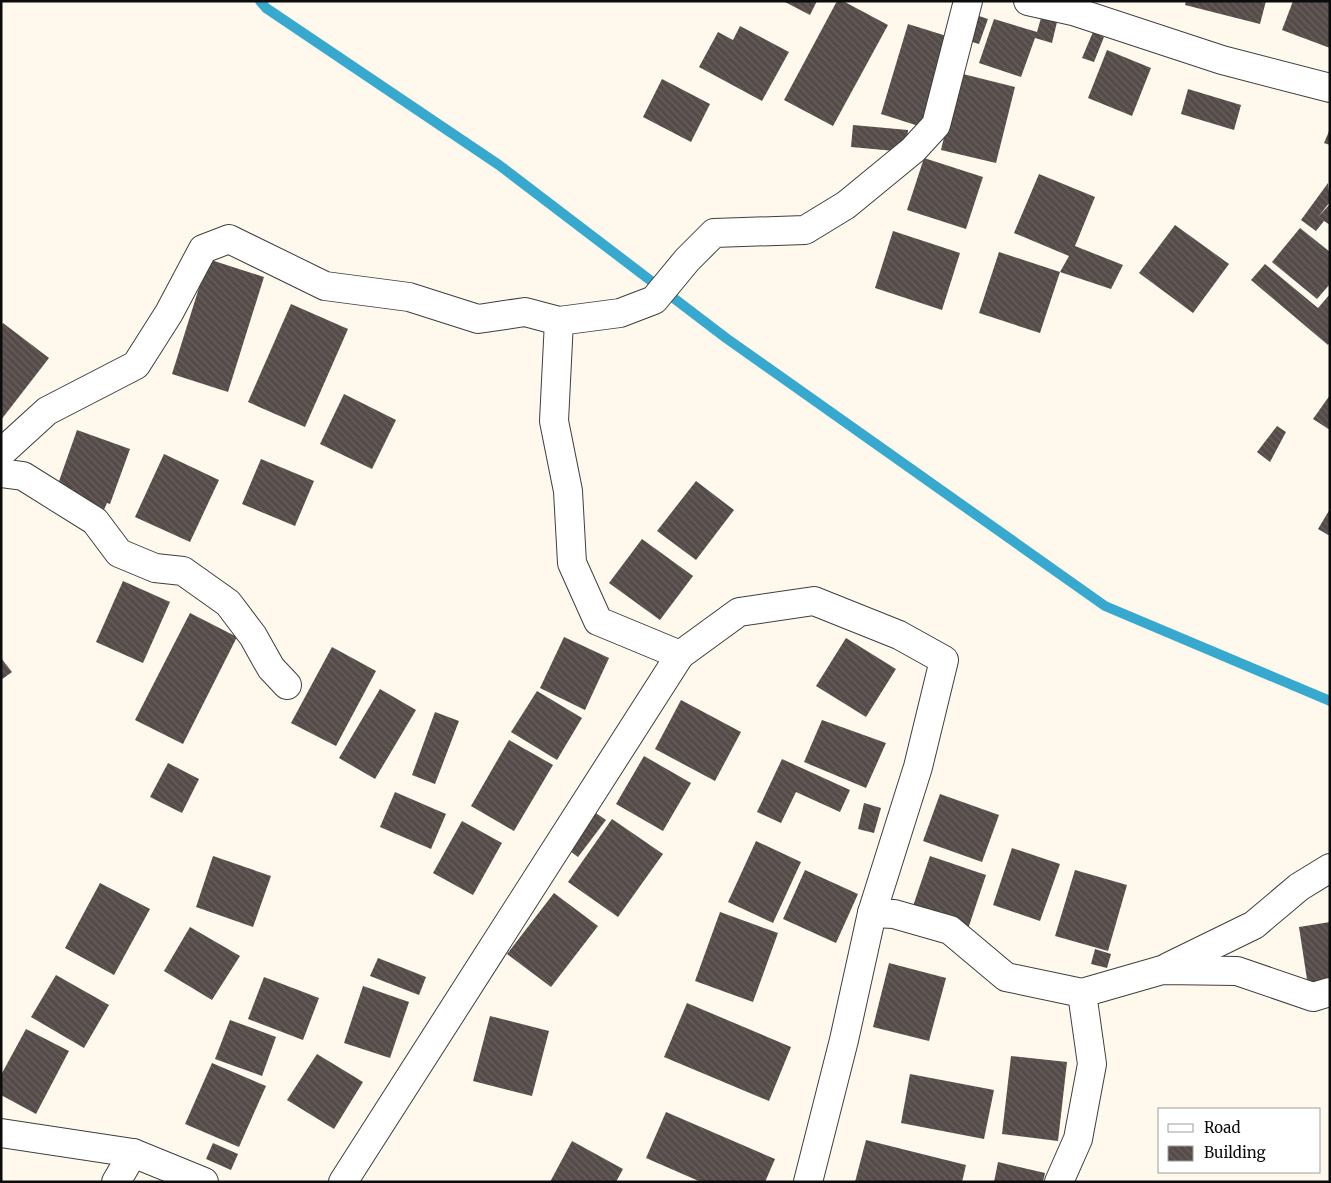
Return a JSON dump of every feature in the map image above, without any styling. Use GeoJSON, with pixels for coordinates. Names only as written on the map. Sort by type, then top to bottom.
{"type":"FeatureCollection","features":[{"type":"Feature","properties":{"kind":"street"},"geometry":{"type":"LineString","coordinates":[[1,454],[47,412],[136,365],[169,313],[203,249],[229,239],[325,286],[409,297],[478,319],[525,312],[559,321],[620,313],[654,300],[714,233],[805,230],[846,205],[913,150],[936,125],[968,1]]}},
{"type":"Feature","properties":{"kind":"street"},"geometry":{"type":"LineString","coordinates":[[1029,1],[1073,11],[1222,60],[1330,88]]}},
{"type":"Feature","properties":{"kind":"street"},"geometry":{"type":"LineString","coordinates":[[559,321],[554,421],[568,491],[572,562],[598,620],[680,655]]}},
{"type":"Feature","properties":{"kind":"street"},"geometry":{"type":"LineString","coordinates":[[1,473],[23,476],[94,521],[119,553],[155,568],[183,571],[228,603],[253,636],[271,668],[287,685]]}},
{"type":"Feature","properties":{"kind":"street"},"geometry":{"type":"LineString","coordinates":[[343,1182],[680,655],[738,612],[814,601],[900,636],[944,660],[918,767],[872,913],[844,1040],[808,1182]]}},
{"type":"Feature","properties":{"kind":"street"},"geometry":{"type":"LineString","coordinates":[[872,913],[894,914],[950,930],[1006,977],[1082,993],[1162,970],[1254,925],[1299,887],[1330,868]]}},
{"type":"Feature","properties":{"kind":"street"},"geometry":{"type":"LineString","coordinates":[[1162,970],[1237,971],[1313,997],[1330,992]]}},
{"type":"Feature","properties":{"kind":"street"},"geometry":{"type":"LineString","coordinates":[[1059,1182],[1078,1139],[1092,1064],[1082,993]]}},
{"type":"Feature","properties":{"kind":"street"},"geometry":{"type":"LineString","coordinates":[[1,1133],[134,1153],[204,1182]]}},
{"type":"Feature","properties":{"kind":"street"},"geometry":{"type":"LineString","coordinates":[[116,1182],[134,1153]]}},
{"type":"Feature","properties":{"kind":"building"},"geometry":{"type":"Polygon","coordinates":[[[783,1],[817,1],[810,15],[783,1]]]}},
{"type":"Feature","properties":{"kind":"building"},"geometry":{"type":"Polygon","coordinates":[[[837,1],[843,1],[888,25],[833,126],[784,100],[837,1]]]}},
{"type":"Feature","properties":{"kind":"building"},"geometry":{"type":"Polygon","coordinates":[[[1186,1],[1266,1],[1260,24],[1185,5],[1186,1]]]}},
{"type":"Feature","properties":{"kind":"building"},"geometry":{"type":"Polygon","coordinates":[[[1293,1],[1330,1],[1330,48],[1282,30],[1293,1]]]}},
{"type":"Feature","properties":{"kind":"building"},"geometry":{"type":"Polygon","coordinates":[[[970,13],[988,19],[979,44],[962,39],[970,13]]]}},
{"type":"Feature","properties":{"kind":"building"},"geometry":{"type":"Polygon","coordinates":[[[1041,18],[1057,22],[1052,43],[1035,38],[1021,77],[979,63],[994,19],[1037,32],[1041,18]]]}},
{"type":"Feature","properties":{"kind":"building"},"geometry":{"type":"Polygon","coordinates":[[[908,24],[953,38],[925,128],[881,114],[908,24]]]}},
{"type":"Feature","properties":{"kind":"building"},"geometry":{"type":"Polygon","coordinates":[[[740,26],[789,52],[762,101],[699,67],[718,32],[733,40],[740,26]]]}},
{"type":"Feature","properties":{"kind":"building"},"geometry":{"type":"Polygon","coordinates":[[[1093,32],[1104,37],[1094,62],[1082,58],[1093,32]]]}},
{"type":"Feature","properties":{"kind":"building"},"geometry":{"type":"Polygon","coordinates":[[[1107,50],[1151,68],[1132,116],[1088,98],[1107,50]]]}},
{"type":"Feature","properties":{"kind":"building"},"geometry":{"type":"Polygon","coordinates":[[[959,73],[1015,87],[996,163],[941,150],[959,73]]]}},
{"type":"Feature","properties":{"kind":"building"},"geometry":{"type":"Polygon","coordinates":[[[662,79],[710,104],[691,142],[643,117],[662,79]]]}},
{"type":"Feature","properties":{"kind":"building"},"geometry":{"type":"Polygon","coordinates":[[[1188,89],[1241,105],[1234,130],[1181,114],[1188,89]]]}},
{"type":"Feature","properties":{"kind":"building"},"geometry":{"type":"Polygon","coordinates":[[[853,125],[908,130],[906,152],[851,147],[853,125]]]}},
{"type":"Feature","properties":{"kind":"building"},"geometry":{"type":"Polygon","coordinates":[[[1330,129],[1330,145],[1324,143],[1330,129]]]}},
{"type":"Feature","properties":{"kind":"building"},"geometry":{"type":"Polygon","coordinates":[[[924,158],[983,177],[966,229],[907,210],[924,158]]]}},
{"type":"Feature","properties":{"kind":"building"},"geometry":{"type":"Polygon","coordinates":[[[1039,174],[1095,197],[1075,246],[1123,265],[1111,289],[1060,272],[1069,256],[1014,233],[1039,174]]]}},
{"type":"Feature","properties":{"kind":"building"},"geometry":{"type":"Polygon","coordinates":[[[1328,183],[1330,202],[1318,217],[1330,204],[1330,225],[1324,221],[1316,231],[1301,220],[1328,183]]]}},
{"type":"Feature","properties":{"kind":"building"},"geometry":{"type":"Polygon","coordinates":[[[1175,225],[1229,264],[1193,313],[1139,273],[1175,225]]]}},
{"type":"Feature","properties":{"kind":"building"},"geometry":{"type":"Polygon","coordinates":[[[1300,228],[1330,252],[1330,284],[1317,299],[1272,262],[1300,228]]]}},
{"type":"Feature","properties":{"kind":"building"},"geometry":{"type":"Polygon","coordinates":[[[893,231],[960,253],[942,310],[875,288],[893,231]]]}},
{"type":"Feature","properties":{"kind":"building"},"geometry":{"type":"Polygon","coordinates":[[[999,252],[1060,272],[1040,333],[979,313],[999,252]]]}},
{"type":"Feature","properties":{"kind":"building"},"geometry":{"type":"Polygon","coordinates":[[[208,259],[264,277],[228,392],[172,374],[208,259]]]}},
{"type":"Feature","properties":{"kind":"building"},"geometry":{"type":"Polygon","coordinates":[[[1265,264],[1318,308],[1330,294],[1330,342],[1328,345],[1251,280],[1265,264]]]}},
{"type":"Feature","properties":{"kind":"building"},"geometry":{"type":"Polygon","coordinates":[[[291,304],[348,329],[305,427],[248,402],[291,304]]]}},
{"type":"Feature","properties":{"kind":"building"},"geometry":{"type":"Polygon","coordinates":[[[3,323],[49,358],[1,420],[1,326],[3,323]]]}},
{"type":"Feature","properties":{"kind":"building"},"geometry":{"type":"Polygon","coordinates":[[[344,394],[396,420],[372,469],[320,444],[344,394]]]}},
{"type":"Feature","properties":{"kind":"building"},"geometry":{"type":"Polygon","coordinates":[[[1330,395],[1330,430],[1313,419],[1330,395]]]}},
{"type":"Feature","properties":{"kind":"building"},"geometry":{"type":"Polygon","coordinates":[[[1277,426],[1286,432],[1270,462],[1257,452],[1277,426]]]}},
{"type":"Feature","properties":{"kind":"building"},"geometry":{"type":"Polygon","coordinates":[[[77,430],[130,449],[110,504],[107,503],[103,512],[70,500],[74,490],[58,484],[77,430]]]}},
{"type":"Feature","properties":{"kind":"building"},"geometry":{"type":"Polygon","coordinates":[[[164,454],[219,480],[190,542],[135,517],[164,454]]]}},
{"type":"Feature","properties":{"kind":"building"},"geometry":{"type":"Polygon","coordinates":[[[261,459],[314,481],[295,526],[242,504],[261,459]]]}},
{"type":"Feature","properties":{"kind":"building"},"geometry":{"type":"Polygon","coordinates":[[[696,481],[734,510],[696,560],[657,531],[696,481]]]}},
{"type":"Feature","properties":{"kind":"building"},"geometry":{"type":"Polygon","coordinates":[[[1330,509],[1330,536],[1318,529],[1330,509]]]}},
{"type":"Feature","properties":{"kind":"building"},"geometry":{"type":"Polygon","coordinates":[[[642,539],[693,576],[660,620],[609,583],[642,539]]]}},
{"type":"Feature","properties":{"kind":"building"},"geometry":{"type":"Polygon","coordinates":[[[123,581],[170,602],[143,663],[96,642],[123,581]]]}},
{"type":"Feature","properties":{"kind":"building"},"geometry":{"type":"Polygon","coordinates":[[[190,613],[237,637],[183,744],[135,720],[190,613]]]}},
{"type":"Feature","properties":{"kind":"building"},"geometry":{"type":"Polygon","coordinates":[[[564,637],[609,658],[585,710],[540,688],[564,637]]]}},
{"type":"Feature","properties":{"kind":"building"},"geometry":{"type":"Polygon","coordinates":[[[846,638],[896,669],[866,717],[816,686],[846,638]]]}},
{"type":"Feature","properties":{"kind":"building"},"geometry":{"type":"Polygon","coordinates":[[[332,647],[376,671],[336,746],[291,723],[332,647]]]}},
{"type":"Feature","properties":{"kind":"building"},"geometry":{"type":"Polygon","coordinates":[[[1,658],[12,672],[1,680],[1,658]]]}},
{"type":"Feature","properties":{"kind":"building"},"geometry":{"type":"Polygon","coordinates":[[[380,689],[416,710],[375,779],[339,758],[380,689]]]}},
{"type":"Feature","properties":{"kind":"building"},"geometry":{"type":"Polygon","coordinates":[[[537,691],[582,718],[557,760],[511,732],[537,691]]]}},
{"type":"Feature","properties":{"kind":"building"},"geometry":{"type":"Polygon","coordinates":[[[681,700],[741,732],[715,781],[655,749],[681,700]]]}},
{"type":"Feature","properties":{"kind":"building"},"geometry":{"type":"Polygon","coordinates":[[[435,712],[459,721],[435,784],[412,775],[435,712]]]}},
{"type":"Feature","properties":{"kind":"building"},"geometry":{"type":"Polygon","coordinates":[[[822,720],[886,743],[866,788],[804,762],[822,720]]]}},
{"type":"Feature","properties":{"kind":"building"},"geometry":{"type":"Polygon","coordinates":[[[509,740],[553,765],[514,831],[471,806],[509,740]]]}},
{"type":"Feature","properties":{"kind":"building"},"geometry":{"type":"Polygon","coordinates":[[[644,756],[691,783],[663,831],[616,804],[644,756]]]}},
{"type":"Feature","properties":{"kind":"building"},"geometry":{"type":"Polygon","coordinates":[[[782,759],[850,790],[840,812],[796,792],[781,823],[757,812],[782,759]]]}},
{"type":"Feature","properties":{"kind":"building"},"geometry":{"type":"Polygon","coordinates":[[[168,763],[199,779],[182,813],[150,797],[168,763]]]}},
{"type":"Feature","properties":{"kind":"building"},"geometry":{"type":"Polygon","coordinates":[[[395,792],[446,814],[431,849],[380,827],[395,792]]]}},
{"type":"Feature","properties":{"kind":"building"},"geometry":{"type":"Polygon","coordinates":[[[940,794],[999,815],[982,862],[923,841],[940,794]]]}},
{"type":"Feature","properties":{"kind":"building"},"geometry":{"type":"Polygon","coordinates":[[[864,803],[881,808],[874,833],[858,829],[864,803]]]}},
{"type":"Feature","properties":{"kind":"building"},"geometry":{"type":"Polygon","coordinates":[[[590,809],[606,820],[578,857],[563,846],[590,809]]]}},
{"type":"Feature","properties":{"kind":"building"},"geometry":{"type":"Polygon","coordinates":[[[612,819],[663,854],[618,917],[568,882],[612,819]]]}},
{"type":"Feature","properties":{"kind":"building"},"geometry":{"type":"Polygon","coordinates":[[[462,821],[502,843],[473,895],[433,873],[462,821]]]}},
{"type":"Feature","properties":{"kind":"building"},"geometry":{"type":"Polygon","coordinates":[[[756,841],[801,862],[773,923],[728,902],[756,841]]]}},
{"type":"Feature","properties":{"kind":"building"},"geometry":{"type":"Polygon","coordinates":[[[1012,848],[1060,864],[1040,921],[993,905],[1012,848]]]}},
{"type":"Feature","properties":{"kind":"building"},"geometry":{"type":"Polygon","coordinates":[[[213,856],[271,876],[253,927],[196,907],[213,856]]]}},
{"type":"Feature","properties":{"kind":"building"},"geometry":{"type":"Polygon","coordinates":[[[930,856],[986,875],[967,932],[911,912],[930,856]]]}},
{"type":"Feature","properties":{"kind":"building"},"geometry":{"type":"Polygon","coordinates":[[[805,870],[858,894],[836,943],[783,919],[805,870]]]}},
{"type":"Feature","properties":{"kind":"building"},"geometry":{"type":"Polygon","coordinates":[[[1075,870],[1127,885],[1108,951],[1055,936],[1075,870]]]}},
{"type":"Feature","properties":{"kind":"building"},"geometry":{"type":"Polygon","coordinates":[[[100,883],[150,909],[114,975],[65,948],[100,883]]]}},
{"type":"Feature","properties":{"kind":"building"},"geometry":{"type":"Polygon","coordinates":[[[554,893],[598,926],[551,987],[507,954],[554,893]]]}},
{"type":"Feature","properties":{"kind":"building"},"geometry":{"type":"Polygon","coordinates":[[[720,912],[778,933],[753,1002],[695,981],[720,912]]]}},
{"type":"Feature","properties":{"kind":"building"},"geometry":{"type":"Polygon","coordinates":[[[1330,922],[1330,983],[1308,986],[1299,927],[1330,922]]]}},
{"type":"Feature","properties":{"kind":"building"},"geometry":{"type":"Polygon","coordinates":[[[190,927],[240,956],[212,1000],[164,971],[190,927]]]}},
{"type":"Feature","properties":{"kind":"building"},"geometry":{"type":"Polygon","coordinates":[[[1095,949],[1111,954],[1107,968],[1091,964],[1095,949]]]}},
{"type":"Feature","properties":{"kind":"building"},"geometry":{"type":"Polygon","coordinates":[[[378,958],[426,977],[419,995],[370,976],[378,958]]]}},
{"type":"Feature","properties":{"kind":"building"},"geometry":{"type":"Polygon","coordinates":[[[889,963],[946,978],[929,1041],[873,1027],[889,963]]]}},
{"type":"Feature","properties":{"kind":"building"},"geometry":{"type":"Polygon","coordinates":[[[56,975],[109,1005],[84,1048],[31,1017],[56,975]]]}},
{"type":"Feature","properties":{"kind":"building"},"geometry":{"type":"Polygon","coordinates":[[[264,977],[319,998],[303,1040],[248,1019],[264,977]]]}},
{"type":"Feature","properties":{"kind":"building"},"geometry":{"type":"Polygon","coordinates":[[[363,986],[409,1002],[390,1058],[344,1043],[363,986]]]}},
{"type":"Feature","properties":{"kind":"building"},"geometry":{"type":"Polygon","coordinates":[[[687,1003],[791,1047],[769,1101],[664,1057],[687,1003]]]}},
{"type":"Feature","properties":{"kind":"building"},"geometry":{"type":"Polygon","coordinates":[[[490,1016],[549,1031],[532,1096],[473,1081],[490,1016]]]}},
{"type":"Feature","properties":{"kind":"building"},"geometry":{"type":"Polygon","coordinates":[[[230,1020],[276,1037],[262,1076],[215,1059],[230,1020]]]}},
{"type":"Feature","properties":{"kind":"building"},"geometry":{"type":"Polygon","coordinates":[[[26,1029],[69,1051],[36,1114],[1,1095],[1,1075],[26,1029]]]}},
{"type":"Feature","properties":{"kind":"building"},"geometry":{"type":"Polygon","coordinates":[[[317,1054],[363,1082],[334,1129],[287,1100],[317,1054]]]}},
{"type":"Feature","properties":{"kind":"building"},"geometry":{"type":"Polygon","coordinates":[[[1011,1056],[1067,1062],[1058,1141],[1002,1134],[1011,1056]]]}},
{"type":"Feature","properties":{"kind":"building"},"geometry":{"type":"Polygon","coordinates":[[[212,1063],[266,1086],[239,1147],[185,1124],[212,1063]]]}},
{"type":"Feature","properties":{"kind":"building"},"geometry":{"type":"Polygon","coordinates":[[[910,1074],[994,1090],[984,1139],[901,1123],[910,1074]]]}},
{"type":"Feature","properties":{"kind":"building"},"geometry":{"type":"Polygon","coordinates":[[[666,1112],[775,1159],[765,1182],[701,1182],[646,1158],[666,1112]]]}},
{"type":"Feature","properties":{"kind":"building"},"geometry":{"type":"Polygon","coordinates":[[[866,1140],[966,1165],[962,1182],[855,1182],[866,1140]]]}},
{"type":"Feature","properties":{"kind":"building"},"geometry":{"type":"Polygon","coordinates":[[[572,1141],[623,1169],[616,1182],[550,1182],[572,1141]]]}},
{"type":"Feature","properties":{"kind":"building"},"geometry":{"type":"Polygon","coordinates":[[[213,1143],[238,1154],[231,1170],[206,1159],[213,1143]]]}},
{"type":"Feature","properties":{"kind":"building"},"geometry":{"type":"Polygon","coordinates":[[[998,1162],[1045,1173],[1043,1182],[994,1182],[998,1162]]]}},
{"type":"Feature","properties":{"kind":"waterway"},"geometry":{"type":"LineString","coordinates":[[260,1],[266,8],[499,165],[726,338],[1105,606],[1330,701]]}}]}
